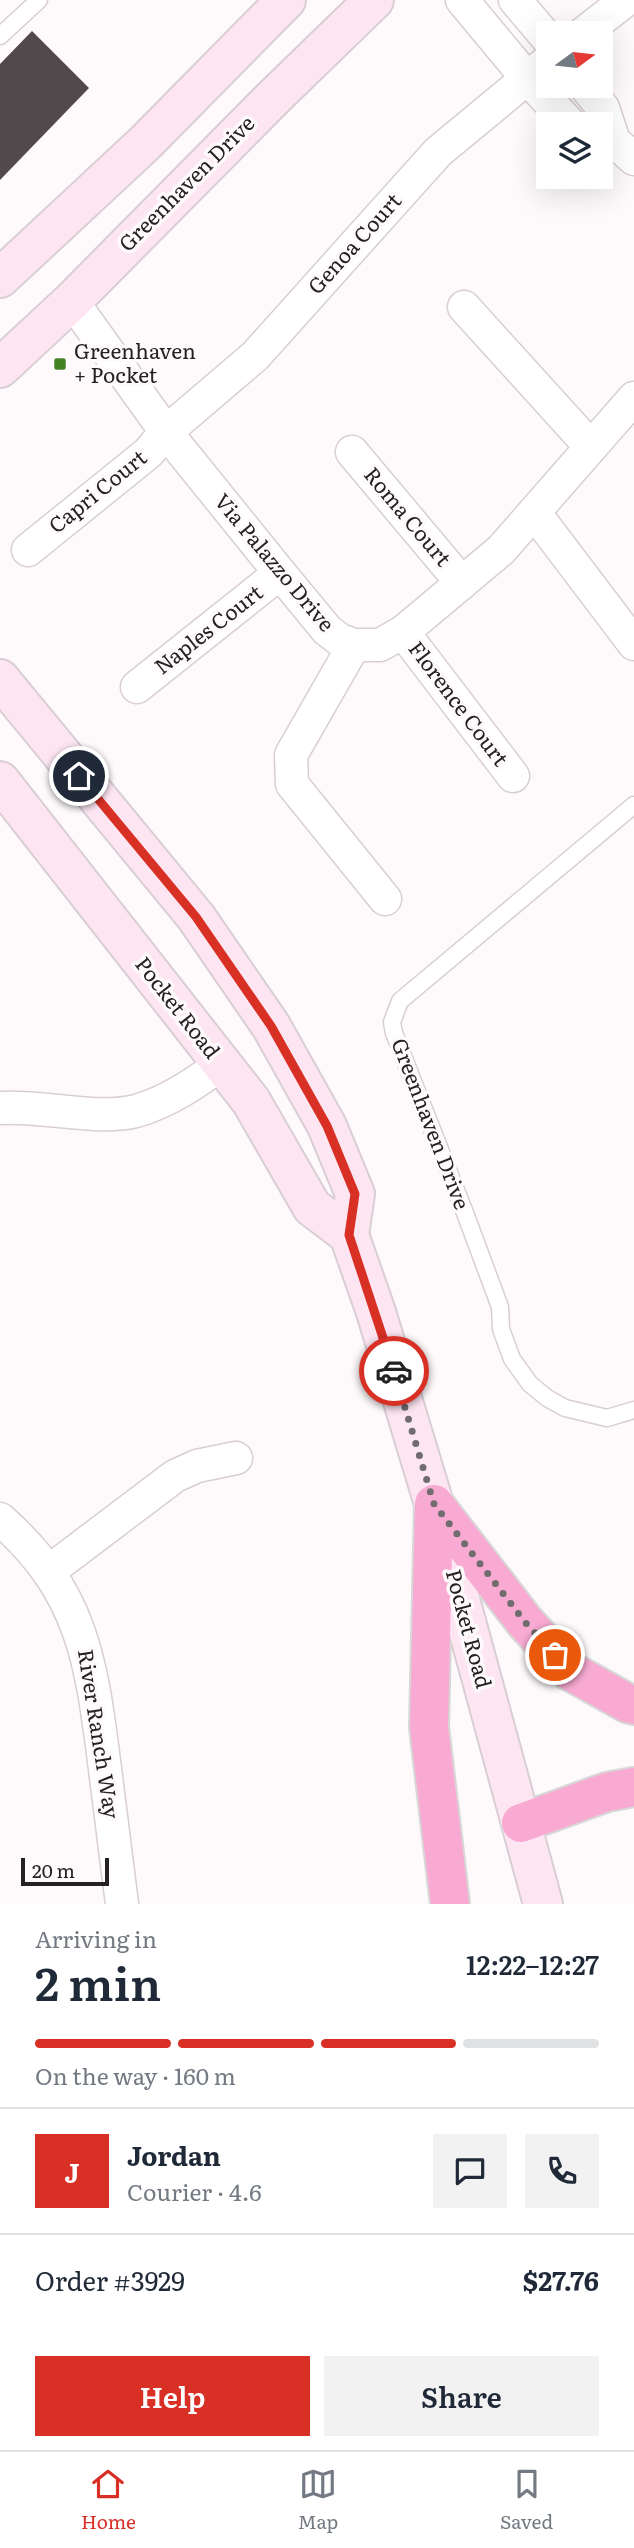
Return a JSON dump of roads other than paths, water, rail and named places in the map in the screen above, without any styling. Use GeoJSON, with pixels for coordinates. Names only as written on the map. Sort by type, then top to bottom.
{"type":"FeatureCollection","features":[{"type":"Feature","properties":{"kind":"highway"},"geometry":{"type":"LineString","coordinates":[[434,1504],[525,1622],[570,1671],[634,1705]]}},
{"type":"Feature","properties":{"kind":"highway"},"geometry":{"type":"LineString","coordinates":[[434,1504],[429,1727],[450,1904]]}},
{"type":"Feature","properties":{"kind":"highway"},"geometry":{"type":"LineString","coordinates":[[521,1823],[607,1792],[634,1787]]}},
{"type":"Feature","properties":{"kind":"main road"},"geometry":{"type":"LineString","coordinates":[[0,278],[145,143],[286,0]]}},
{"type":"Feature","properties":{"kind":"main road","name":"Greenhaven Drive"},"geometry":{"type":"LineString","coordinates":[[0,368],[72,301],[291,79],[374,0]]}},
{"type":"Feature","properties":{"kind":"main road","name":"Pocket Road"},"geometry":{"type":"LineString","coordinates":[[0,679],[196,917],[271,1026],[327,1126],[355,1194],[349,1235],[376,1312],[434,1504],[543,1904]]}},
{"type":"Feature","properties":{"kind":"main road","name":"Pocket Road"},"geometry":{"type":"LineString","coordinates":[[0,781],[251,1101],[312,1207],[349,1235]]}},
{"type":"Feature","properties":{"kind":"street"},"geometry":{"type":"LineString","coordinates":[[462,0],[536,68]]}},
{"type":"Feature","properties":{"kind":"street"},"geometry":{"type":"LineString","coordinates":[[515,0],[536,24]]}},
{"type":"Feature","properties":{"kind":"street"},"geometry":{"type":"LineString","coordinates":[[599,21],[626,0]]}},
{"type":"Feature","properties":{"kind":"street","name":"Genoa Court"},"geometry":{"type":"LineString","coordinates":[[166,432],[255,356],[438,152],[536,70]]}},
{"type":"Feature","properties":{"kind":"street"},"geometry":{"type":"LineString","coordinates":[[595,98],[603,108],[616,146]]}},
{"type":"Feature","properties":{"kind":"street","name":"Via Palazzo Drive"},"geometry":{"type":"LineString","coordinates":[[72,301],[166,432],[280,573],[327,630],[340,640],[354,645],[380,645],[403,632],[500,550],[634,398]]}},
{"type":"Feature","properties":{"kind":"street"},"geometry":{"type":"LineString","coordinates":[[464,307],[591,447]]}},
{"type":"Feature","properties":{"kind":"street","name":"Capri Court"},"geometry":{"type":"LineString","coordinates":[[28,550],[148,453],[166,432]]}},
{"type":"Feature","properties":{"kind":"street","name":"Roma Court"},"geometry":{"type":"LineString","coordinates":[[352,452],[462,583]]}},
{"type":"Feature","properties":{"kind":"street"},"geometry":{"type":"LineString","coordinates":[[534,512],[634,645]]}},
{"type":"Feature","properties":{"kind":"street","name":"Naples Court"},"geometry":{"type":"LineString","coordinates":[[137,687],[280,573]]}},
{"type":"Feature","properties":{"kind":"street","name":"Florence Court"},"geometry":{"type":"LineString","coordinates":[[403,632],[513,776]]}},
{"type":"Feature","properties":{"kind":"street"},"geometry":{"type":"LineString","coordinates":[[354,645],[291,755],[292,784],[385,899]]}},
{"type":"Feature","properties":{"kind":"street"},"geometry":{"type":"LineString","coordinates":[[0,1108],[133,1112],[184,1090],[222,1064]]}},
{"type":"Feature","properties":{"kind":"street"},"geometry":{"type":"LineString","coordinates":[[48,1572],[175,1475],[197,1466],[236,1458]]}},
{"type":"Feature","properties":{"kind":"street","name":"River Ranch Way"},"geometry":{"type":"LineString","coordinates":[[0,1519],[19,1536],[48,1572],[68,1604],[83,1640],[94,1683],[122,1904]]}},
{"type":"Feature","properties":{"kind":"lane"},"geometry":{"type":"LineString","coordinates":[[0,36],[38,0]]}},
{"type":"Feature","properties":{"kind":"lane","name":"Greenhaven Drive"},"geometry":{"type":"LineString","coordinates":[[634,806],[400,1001],[392,1022],[500,1307],[501,1329],[512,1359],[530,1384],[565,1408],[607,1418],[634,1410]]}},
{"type":"Feature","properties":{"kind":"place","name":"Greenhaven + Pocket"},"geometry":{"type":"Point","coordinates":[60,364]}}]}
